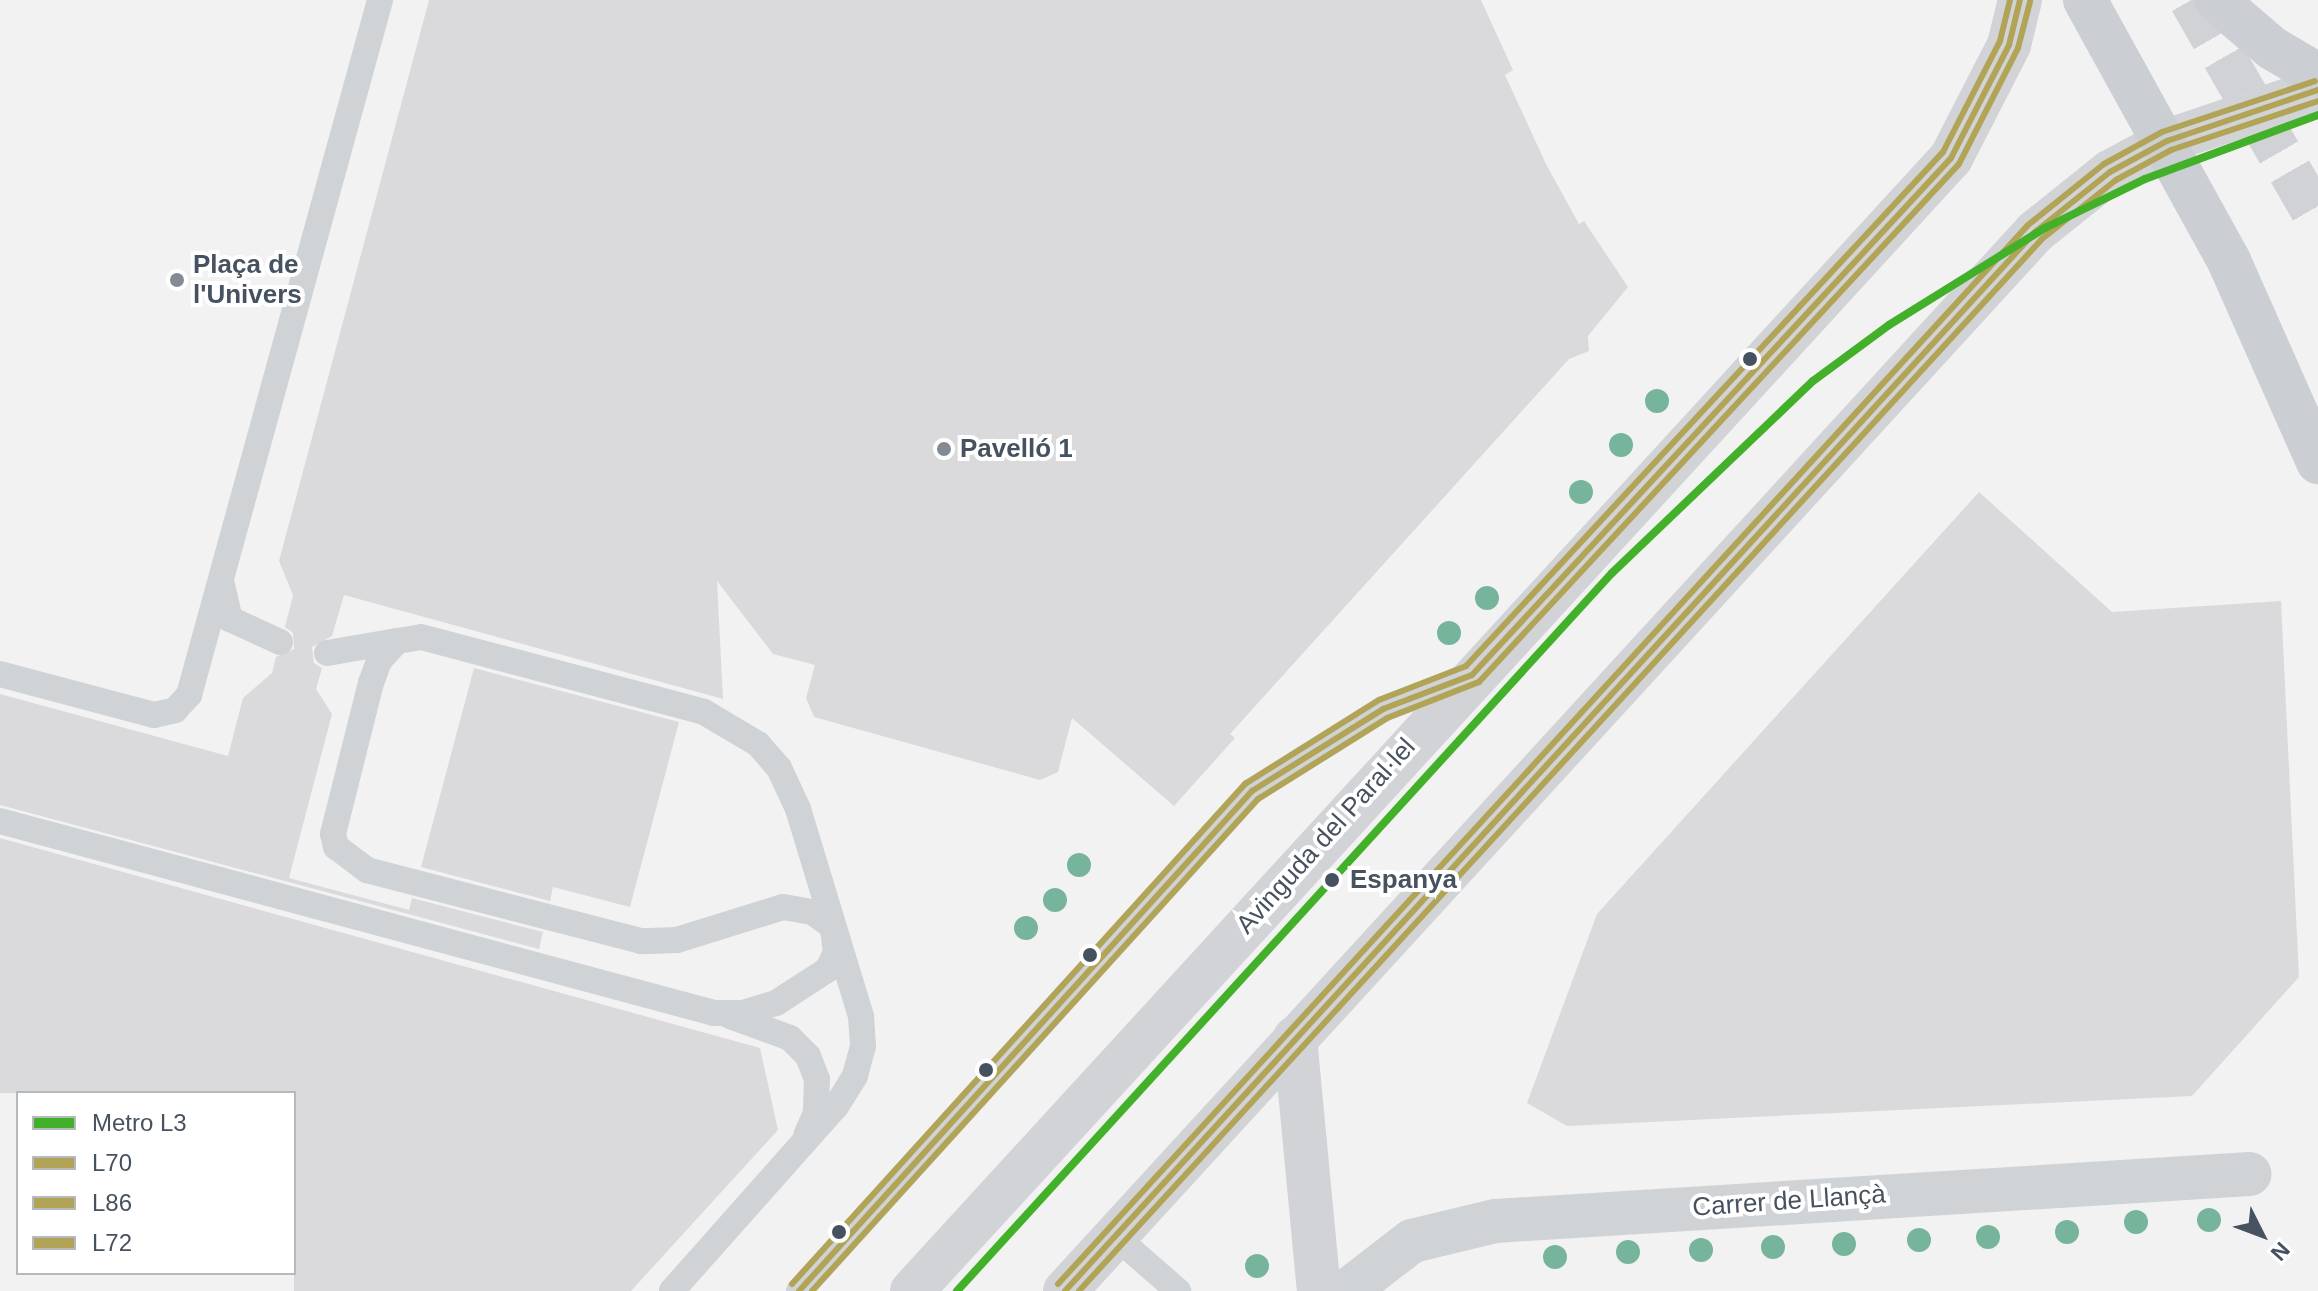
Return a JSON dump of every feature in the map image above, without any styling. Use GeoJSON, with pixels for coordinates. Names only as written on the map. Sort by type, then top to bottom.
{"type":"FeatureCollection","features":[{"type":"Feature","properties":{"kind":"main road","name":"Avinguda del Paral·lel"},"geometry":{"type":"LineString","coordinates":[[912,1291],[1472,675],[1951,158],[2009,45],[2020,0]]}},
{"type":"Feature","properties":{"kind":"main road"},"geometry":{"type":"LineString","coordinates":[[2085,0],[2167,141],[2266,334],[2318,462]]}},
{"type":"Feature","properties":{"kind":"main road"},"geometry":{"type":"LineString","coordinates":[[2216,0],[2272,48],[2318,75]]}},
{"type":"Feature","properties":{"kind":"main road"},"geometry":{"type":"LineString","coordinates":[[1065,1291],[2035,232],[2110,172],[2167,141],[2318,90]]}},
{"type":"Feature","properties":{"kind":"main road"},"geometry":{"type":"LineString","coordinates":[[1295,1038],[1319,1291]]}},
{"type":"Feature","properties":{"kind":"street","name":"Carrer de Llançà"},"geometry":{"type":"LineString","coordinates":[[1347,1291],[1412,1241],[1495,1221],[2238,1173]]}},
{"type":"Feature","properties":{"kind":"lane"},"geometry":{"type":"LineString","coordinates":[[0,674],[154,715],[175,710],[189,695],[380,0]]}},
{"type":"Feature","properties":{"kind":"lane"},"geometry":{"type":"LineString","coordinates":[[198,662],[229,636],[268,638],[230,619],[222,601],[222,571]]}},
{"type":"Feature","properties":{"kind":"lane"},"geometry":{"type":"LineString","coordinates":[[367,701],[359,678],[327,653],[369,651],[421,637],[704,712],[758,744],[779,768],[798,809],[861,1017],[863,1046],[855,1076],[798,1150],[672,1291]]}},
{"type":"Feature","properties":{"kind":"lane"},"geometry":{"type":"LineString","coordinates":[[397,641],[379,661],[333,834],[351,863],[641,941],[677,940],[783,907],[812,912],[833,927],[836,953],[805,989],[743,1013],[714,1013]]}},
{"type":"Feature","properties":{"kind":"lane"},"geometry":{"type":"LineString","coordinates":[[799,1291],[1252,791],[1383,709],[1472,675]]}},
{"type":"Feature","properties":{"kind":"lane"},"geometry":{"type":"LineString","coordinates":[[0,821],[758,1023],[790,1038],[808,1056],[817,1079],[816,1113],[798,1150]]}},
{"type":"Feature","properties":{"kind":"lane"},"geometry":{"type":"LineString","coordinates":[[1115,1236],[1178,1291]]}},
{"type":"Feature","properties":{"kind":"building","name":"Pavelló 1"},"geometry":{"type":"Polygon","coordinates":[[[429,0],[1481,0],[1513,70],[1505,75],[1546,164],[1579,224],[1584,221],[1628,287],[1588,336],[1589,351],[1569,359],[1230,734],[1235,738],[1174,806],[1072,718],[1058,772],[1040,780],[814,717],[806,698],[815,665],[773,654],[717,581],[723,699],[344,595],[332,636],[312,647],[314,663],[322,668],[316,689],[332,714],[289,878],[409,910],[412,898],[543,932],[539,949],[0,805],[0,694],[228,756],[243,698],[272,673],[276,657],[294,649],[293,633],[285,627],[293,595],[279,561],[429,0]]]}},
{"type":"Feature","properties":{"kind":"building"},"geometry":{"type":"Polygon","coordinates":[[[1979,492],[2112,612],[2281,601],[2299,977],[2192,1096],[1567,1126],[1527,1103],[1597,914],[1979,492]]]}},
{"type":"Feature","properties":{"kind":"building"},"geometry":{"type":"Polygon","coordinates":[[[474,668],[679,722],[630,907],[553,887],[550,901],[421,867],[474,668]]]}},
{"type":"Feature","properties":{"kind":"building"},"geometry":{"type":"Polygon","coordinates":[[[0,838],[760,1048],[778,1130],[631,1291],[294,1291],[296,1091],[0,1093],[0,838]]]}},
{"type":"Feature","properties":{"kind":"tunnel"},"geometry":{"type":"LineString","coordinates":[[2191,0],[2318,220]]}},
{"type":"Feature","properties":{"kind":"metro line","name":"L3"},"geometry":{"type":"LineString","coordinates":[[957,1291],[1612,573],[1813,381],[1889,325],[2045,228],[2145,179],[2318,115]]}},
{"type":"Feature","properties":{"kind":"transit line","name":"L72"},"geometry":{"type":"LineString","coordinates":[[792,1284],[1245,784],[1379,700],[1466,666],[1943,152],[2000,41],[2010,0]]}},
{"type":"Feature","properties":{"kind":"transit line","name":"L70"},"geometry":{"type":"LineString","coordinates":[[799,1291],[1252,791],[1383,709],[1472,675],[1951,158],[2009,45],[2020,0]]}},
{"type":"Feature","properties":{"kind":"transit line","name":"L86"},"geometry":{"type":"LineString","coordinates":[[812,1291],[1258,799],[1387,718],[1479,682],[1959,164],[2018,48],[2030,2]]}},
{"type":"Feature","properties":{"kind":"transit line","name":"L72"},"geometry":{"type":"LineString","coordinates":[[1058,1284],[2028,225],[2104,164],[2162,132],[2315,81]]}},
{"type":"Feature","properties":{"kind":"transit line","name":"L70"},"geometry":{"type":"LineString","coordinates":[[1065,1291],[2035,232],[2110,172],[2167,141],[2318,90]]}},
{"type":"Feature","properties":{"kind":"transit line","name":"L86"},"geometry":{"type":"LineString","coordinates":[[1079,1291],[2042,239],[2116,180],[2171,150],[2318,101]]}},
{"type":"Feature","properties":{"kind":"place","name":"Plaça de l'Univers"},"geometry":{"type":"Point","coordinates":[177,280]}},
{"type":"Feature","properties":{"kind":"place","name":"Pavelló 1"},"geometry":{"type":"Point","coordinates":[944,449]}},
{"type":"Feature","properties":{"kind":"place","name":"Espanya"},"geometry":{"type":"Point","coordinates":[1332,880]}}]}
